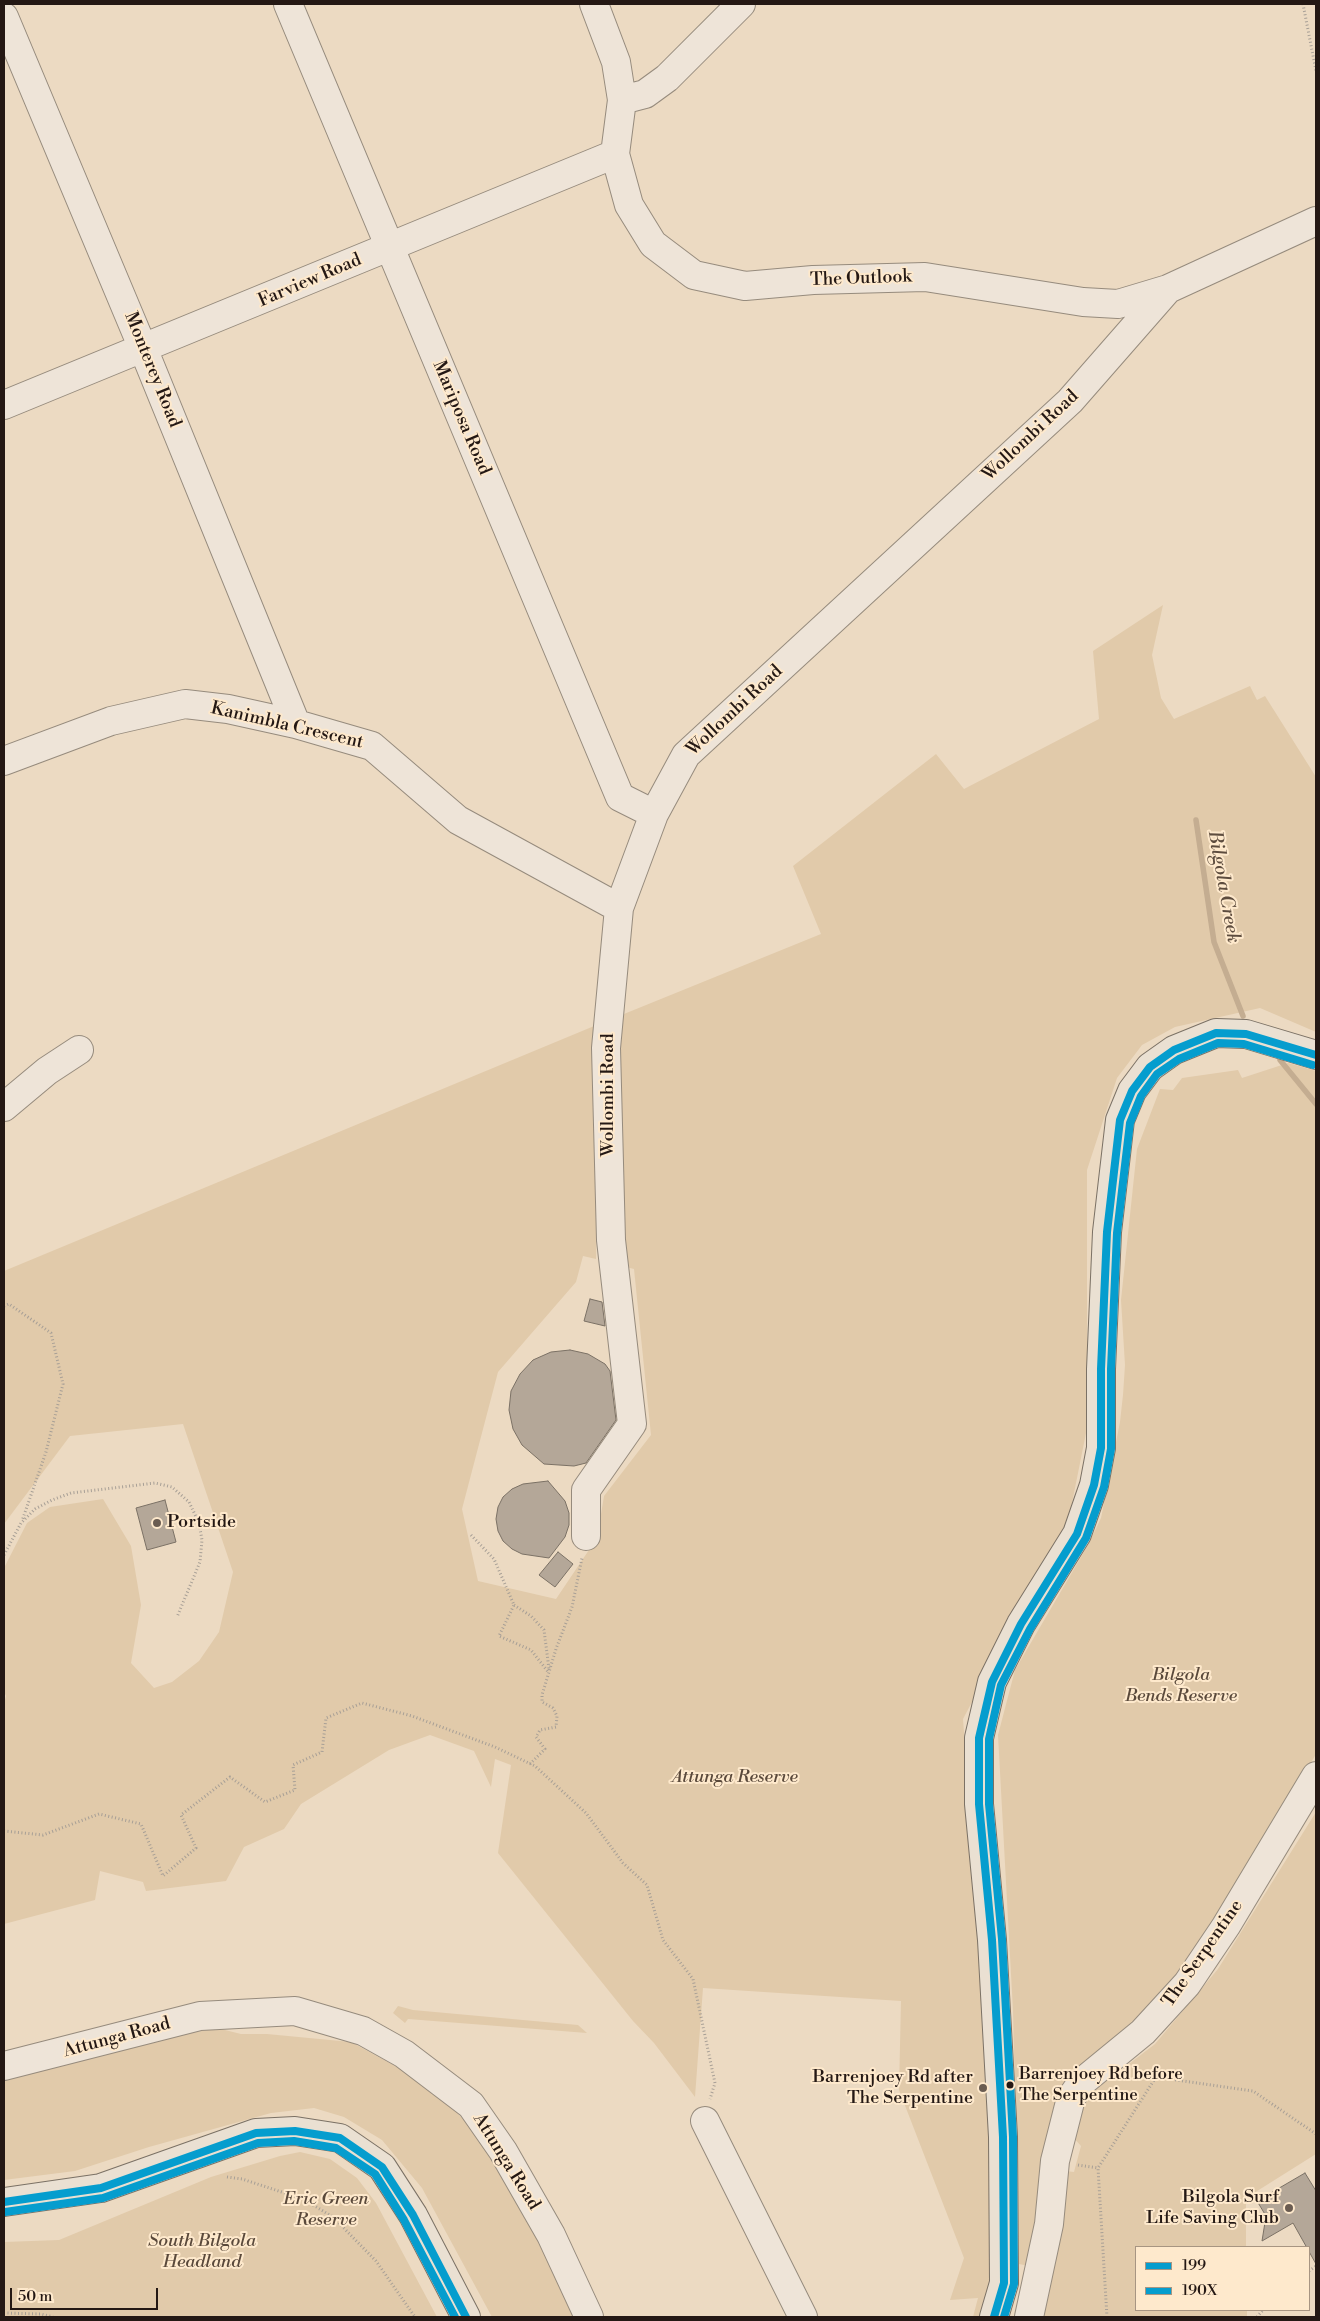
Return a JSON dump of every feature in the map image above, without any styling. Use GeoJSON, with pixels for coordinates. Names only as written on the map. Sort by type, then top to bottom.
{"type":"FeatureCollection","features":[{"type":"Feature","properties":{"kind":"main road"},"geometry":{"type":"LineString","coordinates":[[994,2317],[1004,2283],[1003,2137],[992,1940],[980,1804],[979,1738],[992,1682],[1021,1624],[1077,1534],[1094,1485],[1101,1448],[1101,1369],[1107,1232],[1120,1120],[1132,1091],[1150,1067],[1174,1050],[1216,1033],[1246,1034],[1316,1055]]}},
{"type":"Feature","properties":{"kind":"main road"},"geometry":{"type":"LineString","coordinates":[[4,2202],[101,2188],[256,2133],[295,2131],[340,2138],[382,2167],[413,2215],[466,2317]]}},
{"type":"Feature","properties":{"kind":"street","name":"Mariposa Road"},"geometry":{"type":"LineString","coordinates":[[288,4],[620,797],[654,814]]}},
{"type":"Feature","properties":{"kind":"street","name":"The Outlook"},"geometry":{"type":"LineString","coordinates":[[594,4],[616,62],[622,100],[615,154],[629,205],[653,244],[694,275],[745,286],[813,280],[925,277],[1083,302],[1118,304],[1168,289],[1316,221]]}},
{"type":"Feature","properties":{"kind":"street"},"geometry":{"type":"LineString","coordinates":[[622,100],[645,94],[667,78],[741,4]]}},
{"type":"Feature","properties":{"kind":"street","name":"Monterey Road"},"geometry":{"type":"LineString","coordinates":[[4,17],[144,350],[296,724]]}},
{"type":"Feature","properties":{"kind":"street","name":"Farview Road"},"geometry":{"type":"LineString","coordinates":[[4,405],[144,350],[615,154]]}},
{"type":"Feature","properties":{"kind":"street","name":"Wollombi Road"},"geometry":{"type":"LineString","coordinates":[[586,1536],[586,1490],[632,1424],[611,1240],[606,1048],[619,908],[654,814],[686,755],[1070,401],[1168,289]]}},
{"type":"Feature","properties":{"kind":"street","name":"Kanimbla Crescent"},"geometry":{"type":"LineString","coordinates":[[4,761],[111,721],[185,704],[228,710],[296,724],[372,746],[458,820],[619,908]]}},
{"type":"Feature","properties":{"kind":"street"},"geometry":{"type":"LineString","coordinates":[[4,1107],[47,1071],[79,1050]]}},
{"type":"Feature","properties":{"kind":"street","name":"The Serpentine"},"geometry":{"type":"LineString","coordinates":[[1029,2317],[1049,2224],[1055,2161],[1071,2098],[1082,2082],[1143,2032],[1186,1984],[1226,1926],[1316,1776]]}},
{"type":"Feature","properties":{"kind":"street","name":"Attunga Road"},"geometry":{"type":"LineString","coordinates":[[4,2066],[200,2016],[296,2011],[363,2031],[404,2054],[471,2105],[503,2151],[551,2235],[590,2317]]}},
{"type":"Feature","properties":{"kind":"street"},"geometry":{"type":"LineString","coordinates":[[705,2121],[803,2317]]}},
{"type":"Feature","properties":{"kind":"path"},"geometry":{"type":"LineString","coordinates":[[1303,4],[1316,71]]}},
{"type":"Feature","properties":{"kind":"path"},"geometry":{"type":"LineString","coordinates":[[4,1306],[9,1304],[51,1333],[62,1384],[46,1452],[21,1524],[4,1555]]}},
{"type":"Feature","properties":{"kind":"path"},"geometry":{"type":"LineString","coordinates":[[21,1524],[35,1509],[71,1493],[155,1483],[172,1487],[188,1502],[199,1523],[202,1540],[200,1562],[177,1616]]}},
{"type":"Feature","properties":{"kind":"path"},"geometry":{"type":"LineString","coordinates":[[470,1535],[494,1559],[514,1605],[531,1616],[544,1630],[549,1673]]}},
{"type":"Feature","properties":{"kind":"path"},"geometry":{"type":"LineString","coordinates":[[530,1764],[545,1749],[536,1738],[540,1730],[556,1727],[557,1716],[553,1708],[542,1702],[542,1695],[572,1607],[586,1536]]}},
{"type":"Feature","properties":{"kind":"path"},"geometry":{"type":"LineString","coordinates":[[514,1605],[500,1636],[531,1650],[549,1673]]}},
{"type":"Feature","properties":{"kind":"path"},"geometry":{"type":"LineString","coordinates":[[4,1830],[43,1835],[99,1814],[141,1824],[163,1876],[196,1848],[181,1815],[230,1777],[265,1802],[295,1790],[293,1764],[322,1752],[326,1718],[362,1703],[412,1716],[495,1747],[530,1764],[586,1813],[623,1863],[647,1885],[663,1940],[693,1980],[715,2082],[705,2121]]}},
{"type":"Feature","properties":{"kind":"path"},"geometry":{"type":"LineString","coordinates":[[1107,2317],[1098,2168],[1156,2077],[1253,2091],[1316,2134]]}},
{"type":"Feature","properties":{"kind":"path"},"geometry":{"type":"LineString","coordinates":[[227,2177],[242,2179],[302,2198],[333,2217],[376,2261],[415,2317]]}},
{"type":"Feature","properties":{"kind":"path"},"geometry":{"type":"LineString","coordinates":[[4,2313],[41,2314],[53,2317]]}},
{"type":"Feature","properties":{"kind":"green space","name":"Attunga Reserve"},"geometry":{"type":"Polygon","coordinates":[[[1163,605],[1152,655],[1161,698],[1174,719],[1250,686],[1257,700],[1265,696],[1316,777],[1316,1032],[1260,1008],[1175,1027],[1142,1045],[1117,1078],[1087,1170],[1087,1428],[1069,1518],[963,1719],[984,2007],[993,2231],[992,2289],[987,2317],[973,2317],[978,2298],[950,2300],[964,2258],[899,2090],[901,2001],[703,1988],[695,2097],[654,2043],[633,2021],[498,1853],[511,1765],[495,1759],[491,1787],[474,1751],[430,1735],[389,1750],[301,1804],[284,1829],[244,1847],[226,1881],[146,1891],[143,1882],[100,1871],[95,1900],[4,1924],[4,1703],[6,1696],[4,1692],[4,1568],[27,1523],[50,1507],[103,1499],[131,1546],[141,1605],[131,1663],[154,1688],[172,1682],[199,1661],[219,1632],[233,1572],[183,1424],[70,1436],[4,1524],[4,1271],[599,1024],[596,1259],[583,1256],[576,1282],[498,1372],[462,1509],[478,1581],[556,1599],[597,1538],[604,1496],[651,1435],[634,1269],[610,1263],[619,1016],[821,934],[793,866],[936,754],[964,789],[1099,719],[1093,651],[1163,605]]]}},
{"type":"Feature","properties":{"kind":"green space","name":"Bilgola Bends Reserve"},"geometry":{"type":"Polygon","coordinates":[[[1288,1063],[1316,1071],[1316,1754],[1208,1940],[1154,2003],[1078,2070],[1029,2266],[1019,2264],[1013,2011],[998,1735],[1015,1670],[1088,1545],[1101,1518],[1120,1422],[1123,1395],[1125,1365],[1121,1300],[1137,1149],[1160,1089],[1173,1090],[1182,1078],[1238,1070],[1242,1078],[1288,1063]]]}},
{"type":"Feature","properties":{"kind":"green space"},"geometry":{"type":"Polygon","coordinates":[[[1316,1812],[1316,2154],[1246,2198],[1246,2246],[1135,2246],[1135,2311],[1247,2311],[1247,2317],[1035,2317],[1065,2171],[1074,2172],[1081,2146],[1072,2136],[1079,2111],[1095,2090],[1155,2044],[1218,1969],[1316,1812]]]}},
{"type":"Feature","properties":{"kind":"green space"},"geometry":{"type":"Polygon","coordinates":[[[398,2006],[413,2010],[578,2025],[587,2033],[408,2019],[405,2023],[393,2013],[398,2006]]]}},
{"type":"Feature","properties":{"kind":"green space"},"geometry":{"type":"Polygon","coordinates":[[[217,2028],[241,2034],[267,2034],[351,2042],[428,2084],[480,2136],[547,2251],[580,2317],[492,2317],[422,2188],[382,2140],[344,2117],[314,2108],[271,2113],[149,2147],[75,2171],[4,2180],[4,2077],[125,2046],[217,2028]]]}},
{"type":"Feature","properties":{"kind":"green space","name":"South Bilgola Headland"},"geometry":{"type":"Polygon","coordinates":[[[300,2152],[330,2159],[357,2178],[376,2203],[437,2317],[4,2317],[4,2242],[59,2240],[211,2177],[280,2156],[300,2152]]]}},
{"type":"Feature","properties":{"kind":"building"},"geometry":{"type":"Polygon","coordinates":[[[590,1299],[602,1302],[605,1326],[584,1321],[590,1299]]]}},
{"type":"Feature","properties":{"kind":"building"},"geometry":{"type":"Polygon","coordinates":[[[570,1350],[588,1354],[605,1364],[610,1371],[616,1420],[586,1463],[574,1466],[544,1464],[522,1445],[513,1429],[509,1410],[511,1391],[520,1374],[533,1360],[551,1352],[570,1350]]]}},
{"type":"Feature","properties":{"kind":"building"},"geometry":{"type":"Polygon","coordinates":[[[548,1481],[565,1501],[569,1513],[569,1525],[565,1537],[549,1558],[522,1554],[512,1549],[503,1541],[498,1531],[496,1519],[498,1507],[503,1497],[512,1489],[523,1484],[548,1481]]]}},
{"type":"Feature","properties":{"kind":"building"},"geometry":{"type":"Polygon","coordinates":[[[165,1500],[176,1542],[147,1550],[136,1508],[165,1500]]]}},
{"type":"Feature","properties":{"kind":"building"},"geometry":{"type":"Polygon","coordinates":[[[558,1552],[573,1564],[555,1587],[539,1575],[558,1552]]]}},
{"type":"Feature","properties":{"kind":"building","name":"Bilgola Surf Life Saving Club"},"geometry":{"type":"Polygon","coordinates":[[[1305,2173],[1316,2191],[1316,2264],[1310,2253],[1310,2246],[1306,2246],[1293,2223],[1262,2241],[1266,2216],[1257,2201],[1305,2173]]]}},
{"type":"Feature","properties":{"kind":"waterway","name":"Bilgola Creek"},"geometry":{"type":"LineString","coordinates":[[1196,820],[1214,942],[1243,1016]]}},
{"type":"Feature","properties":{"kind":"waterway","name":"Bilgola Creek"},"geometry":{"type":"LineString","coordinates":[[1280,1060],[1316,1104]]}},
{"type":"Feature","properties":{"kind":"transit line","name":"199"},"geometry":{"type":"LineString","coordinates":[[994,2317],[1004,2283],[1003,2137],[992,1940],[979,1804],[979,1738],[992,1682],[1021,1624],[1077,1534],[1094,1485],[1101,1448],[1101,1369],[1107,1232],[1120,1120],[1132,1091],[1150,1067],[1174,1050],[1216,1033],[1246,1034],[1316,1055]]}},
{"type":"Feature","properties":{"kind":"transit line","name":"190X"},"geometry":{"type":"LineString","coordinates":[[1004,2317],[1014,2284],[1013,2137],[1002,1939],[989,1804],[989,1739],[1001,1685],[1030,1629],[1086,1538],[1104,1487],[1111,1449],[1111,1369],[1117,1233],[1130,1123],[1141,1096],[1157,1074],[1179,1059],[1218,1043],[1244,1044],[1313,1065]]}},
{"type":"Feature","properties":{"kind":"transit line","name":"199"},"geometry":{"type":"LineString","coordinates":[[4,2202],[101,2188],[256,2133],[295,2131],[340,2138],[382,2167],[413,2215],[466,2317]]}},
{"type":"Feature","properties":{"kind":"transit line","name":"190X"},"geometry":{"type":"LineString","coordinates":[[5,2212],[103,2198],[258,2143],[294,2141],[336,2148],[375,2174],[404,2220],[455,2317]]}},
{"type":"Feature","properties":{"kind":"place","name":"Portside"},"geometry":{"type":"Point","coordinates":[157,1523]}},
{"type":"Feature","properties":{"kind":"place","name":"Barrenjoey Rd before The Serpentine"},"geometry":{"type":"Point","coordinates":[1010,2085]}},
{"type":"Feature","properties":{"kind":"place","name":"Barrenjoey Rd after The Serpentine"},"geometry":{"type":"Point","coordinates":[983,2088]}},
{"type":"Feature","properties":{"kind":"place","name":"Bilgola Surf Life Saving Club"},"geometry":{"type":"Point","coordinates":[1289,2208]}},
{"type":"Feature","properties":{"kind":"park label","name":"Eric Green Reserve"},"geometry":{"type":"Point","coordinates":[326,2210]}}]}
